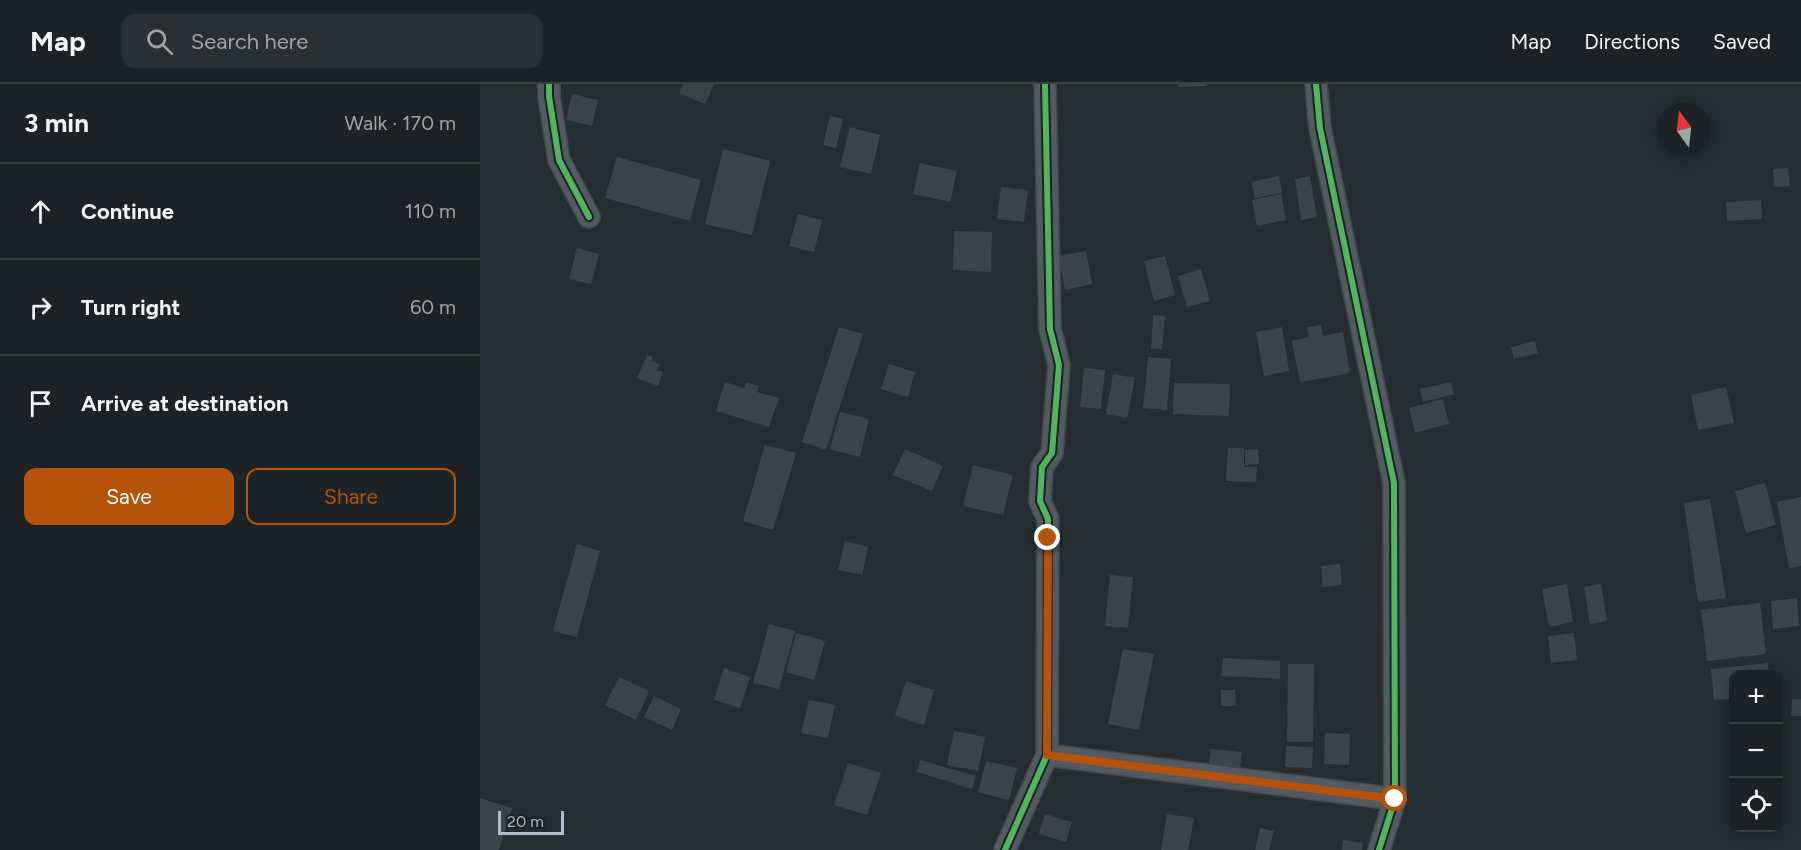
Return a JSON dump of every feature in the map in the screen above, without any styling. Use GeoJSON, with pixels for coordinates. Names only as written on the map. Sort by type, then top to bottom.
{"type":"FeatureCollection","features":[{"type":"Feature","properties":{"kind":"street"},"geometry":{"type":"LineString","coordinates":[[549,84],[559,160],[589,217]]}},
{"type":"Feature","properties":{"kind":"street"},"geometry":{"type":"LineString","coordinates":[[1005,850],[1047,755],[1048,519],[1040,501],[1042,467],[1052,453],[1059,365],[1050,329],[1045,84]]}},
{"type":"Feature","properties":{"kind":"street"},"geometry":{"type":"LineString","coordinates":[[1316,84],[1320,128],[1394,483],[1395,799],[1379,850]]}},
{"type":"Feature","properties":{"kind":"street"},"geometry":{"type":"LineString","coordinates":[[1047,755],[1395,799]]}},
{"type":"Feature","properties":{"kind":"building"},"geometry":{"type":"Polygon","coordinates":[[[683,84],[714,84],[705,104],[679,93],[683,84]]]}},
{"type":"Feature","properties":{"kind":"building"},"geometry":{"type":"Polygon","coordinates":[[[1178,84],[1207,84],[1207,86],[1179,87],[1178,84]]]}},
{"type":"Feature","properties":{"kind":"building"},"geometry":{"type":"Polygon","coordinates":[[[572,94],[598,100],[592,126],[566,120],[572,94]]]}},
{"type":"Feature","properties":{"kind":"building"},"geometry":{"type":"Polygon","coordinates":[[[830,116],[843,119],[836,148],[823,145],[830,116]]]}},
{"type":"Feature","properties":{"kind":"building"},"geometry":{"type":"Polygon","coordinates":[[[850,127],[880,135],[871,174],[840,167],[850,127]]]}},
{"type":"Feature","properties":{"kind":"building"},"geometry":{"type":"Polygon","coordinates":[[[723,149],[770,161],[752,235],[705,224],[723,149]]]}},
{"type":"Feature","properties":{"kind":"building"},"geometry":{"type":"Polygon","coordinates":[[[617,157],[701,180],[690,221],[605,198],[617,157]]]}},
{"type":"Feature","properties":{"kind":"building"},"geometry":{"type":"Polygon","coordinates":[[[920,163],[957,171],[950,202],[913,194],[920,163]]]}},
{"type":"Feature","properties":{"kind":"building"},"geometry":{"type":"Polygon","coordinates":[[[1788,168],[1790,186],[1774,187],[1773,169],[1788,168]]]}},
{"type":"Feature","properties":{"kind":"building"},"geometry":{"type":"Polygon","coordinates":[[[1279,176],[1282,193],[1255,198],[1251,182],[1279,176]]]}},
{"type":"Feature","properties":{"kind":"building"},"geometry":{"type":"Polygon","coordinates":[[[1310,176],[1317,217],[1301,220],[1295,179],[1310,176]]]}},
{"type":"Feature","properties":{"kind":"building"},"geometry":{"type":"Polygon","coordinates":[[[1001,187],[1028,190],[1024,222],[997,219],[1001,187]]]}},
{"type":"Feature","properties":{"kind":"building"},"geometry":{"type":"Polygon","coordinates":[[[1281,194],[1286,220],[1257,226],[1252,200],[1281,194]]]}},
{"type":"Feature","properties":{"kind":"building"},"geometry":{"type":"Polygon","coordinates":[[[1761,200],[1762,219],[1727,221],[1726,202],[1761,200]]]}},
{"type":"Feature","properties":{"kind":"building"},"geometry":{"type":"Polygon","coordinates":[[[798,214],[822,220],[814,252],[789,246],[798,214]]]}},
{"type":"Feature","properties":{"kind":"building"},"geometry":{"type":"Polygon","coordinates":[[[954,231],[992,232],[991,272],[953,270],[954,231]]]}},
{"type":"Feature","properties":{"kind":"building"},"geometry":{"type":"Polygon","coordinates":[[[577,248],[599,254],[591,284],[569,279],[577,248]]]}},
{"type":"Feature","properties":{"kind":"building"},"geometry":{"type":"Polygon","coordinates":[[[1086,251],[1092,284],[1065,290],[1059,256],[1086,251]]]}},
{"type":"Feature","properties":{"kind":"building"},"geometry":{"type":"Polygon","coordinates":[[[1165,256],[1175,295],[1154,301],[1144,261],[1165,256]]]}},
{"type":"Feature","properties":{"kind":"building"},"geometry":{"type":"Polygon","coordinates":[[[1201,269],[1210,301],[1187,307],[1178,276],[1201,269]]]}},
{"type":"Feature","properties":{"kind":"building"},"geometry":{"type":"Polygon","coordinates":[[[1153,315],[1165,316],[1162,349],[1151,349],[1153,315]]]}},
{"type":"Feature","properties":{"kind":"building"},"geometry":{"type":"Polygon","coordinates":[[[1321,325],[1323,336],[1343,332],[1350,373],[1300,382],[1292,341],[1309,337],[1307,327],[1321,325]]]}},
{"type":"Feature","properties":{"kind":"building"},"geometry":{"type":"Polygon","coordinates":[[[839,327],[863,334],[826,450],[802,442],[839,327]]]}},
{"type":"Feature","properties":{"kind":"building"},"geometry":{"type":"Polygon","coordinates":[[[1282,327],[1289,371],[1264,376],[1256,332],[1282,327]]]}},
{"type":"Feature","properties":{"kind":"building"},"geometry":{"type":"Polygon","coordinates":[[[1535,341],[1538,353],[1514,359],[1511,347],[1535,341]]]}},
{"type":"Feature","properties":{"kind":"building"},"geometry":{"type":"Polygon","coordinates":[[[647,355],[653,357],[651,361],[659,364],[657,370],[663,372],[658,386],[637,378],[647,355]]]}},
{"type":"Feature","properties":{"kind":"building"},"geometry":{"type":"Polygon","coordinates":[[[1148,357],[1171,359],[1167,410],[1143,408],[1148,357]]]}},
{"type":"Feature","properties":{"kind":"building"},"geometry":{"type":"Polygon","coordinates":[[[889,364],[915,372],[908,397],[881,389],[889,364]]]}},
{"type":"Feature","properties":{"kind":"building"},"geometry":{"type":"Polygon","coordinates":[[[1084,368],[1105,370],[1101,409],[1080,407],[1084,368]]]}},
{"type":"Feature","properties":{"kind":"building"},"geometry":{"type":"Polygon","coordinates":[[[1113,374],[1135,378],[1127,418],[1106,414],[1113,374]]]}},
{"type":"Feature","properties":{"kind":"building"},"geometry":{"type":"Polygon","coordinates":[[[725,382],[744,388],[746,382],[759,386],[757,392],[779,398],[769,427],[716,411],[725,382]]]}},
{"type":"Feature","properties":{"kind":"building"},"geometry":{"type":"Polygon","coordinates":[[[1451,382],[1454,394],[1423,402],[1420,389],[1451,382]]]}},
{"type":"Feature","properties":{"kind":"building"},"geometry":{"type":"Polygon","coordinates":[[[1174,383],[1230,384],[1229,416],[1173,414],[1174,383]]]}},
{"type":"Feature","properties":{"kind":"building"},"geometry":{"type":"Polygon","coordinates":[[[1726,387],[1734,423],[1698,430],[1691,395],[1726,387]]]}},
{"type":"Feature","properties":{"kind":"building"},"geometry":{"type":"Polygon","coordinates":[[[1443,399],[1449,424],[1415,433],[1409,408],[1443,399]]]}},
{"type":"Feature","properties":{"kind":"building"},"geometry":{"type":"Polygon","coordinates":[[[840,412],[869,419],[860,457],[830,449],[840,412]]]}},
{"type":"Feature","properties":{"kind":"building"},"geometry":{"type":"Polygon","coordinates":[[[765,445],[796,453],[773,530],[743,521],[765,445]]]}},
{"type":"Feature","properties":{"kind":"building"},"geometry":{"type":"Polygon","coordinates":[[[1228,448],[1244,448],[1244,467],[1257,467],[1256,482],[1226,481],[1228,448]]]}},
{"type":"Feature","properties":{"kind":"building"},"geometry":{"type":"Polygon","coordinates":[[[905,449],[943,466],[932,491],[893,475],[905,449]]]}},
{"type":"Feature","properties":{"kind":"building"},"geometry":{"type":"Polygon","coordinates":[[[1258,449],[1259,464],[1245,465],[1245,450],[1258,449]]]}},
{"type":"Feature","properties":{"kind":"building"},"geometry":{"type":"Polygon","coordinates":[[[973,465],[1013,475],[1003,515],[963,506],[973,465]]]}},
{"type":"Feature","properties":{"kind":"building"},"geometry":{"type":"Polygon","coordinates":[[[1765,483],[1776,525],[1746,533],[1735,491],[1765,483]]]}},
{"type":"Feature","properties":{"kind":"building"},"geometry":{"type":"Polygon","coordinates":[[[1801,497],[1801,566],[1789,568],[1777,502],[1801,497]]]}},
{"type":"Feature","properties":{"kind":"building"},"geometry":{"type":"Polygon","coordinates":[[[1710,499],[1726,598],[1698,602],[1684,503],[1710,499]]]}},
{"type":"Feature","properties":{"kind":"building"},"geometry":{"type":"Polygon","coordinates":[[[845,541],[868,547],[862,575],[838,570],[845,541]]]}},
{"type":"Feature","properties":{"kind":"building"},"geometry":{"type":"Polygon","coordinates":[[[577,544],[600,551],[577,637],[553,631],[577,544]]]}},
{"type":"Feature","properties":{"kind":"building"},"geometry":{"type":"Polygon","coordinates":[[[1340,564],[1342,585],[1323,587],[1321,566],[1340,564]]]}},
{"type":"Feature","properties":{"kind":"building"},"geometry":{"type":"Polygon","coordinates":[[[1110,575],[1133,577],[1128,628],[1105,626],[1110,575]]]}},
{"type":"Feature","properties":{"kind":"building"},"geometry":{"type":"Polygon","coordinates":[[[1567,584],[1573,622],[1549,627],[1542,589],[1567,584]]]}},
{"type":"Feature","properties":{"kind":"building"},"geometry":{"type":"Polygon","coordinates":[[[1601,584],[1607,621],[1590,624],[1584,587],[1601,584]]]}},
{"type":"Feature","properties":{"kind":"building"},"geometry":{"type":"Polygon","coordinates":[[[1797,598],[1799,626],[1773,629],[1771,601],[1797,598]]]}},
{"type":"Feature","properties":{"kind":"building"},"geometry":{"type":"Polygon","coordinates":[[[1760,603],[1766,654],[1707,661],[1701,610],[1760,603]]]}},
{"type":"Feature","properties":{"kind":"building"},"geometry":{"type":"Polygon","coordinates":[[[769,624],[795,631],[779,689],[753,683],[769,624]]]}},
{"type":"Feature","properties":{"kind":"building"},"geometry":{"type":"Polygon","coordinates":[[[796,633],[825,641],[814,680],[786,672],[796,633]]]}},
{"type":"Feature","properties":{"kind":"building"},"geometry":{"type":"Polygon","coordinates":[[[1574,633],[1577,660],[1551,663],[1548,636],[1574,633]]]}},
{"type":"Feature","properties":{"kind":"building"},"geometry":{"type":"Polygon","coordinates":[[[1123,649],[1154,654],[1139,730],[1108,724],[1123,649]]]}},
{"type":"Feature","properties":{"kind":"building"},"geometry":{"type":"Polygon","coordinates":[[[1223,658],[1280,661],[1280,679],[1221,676],[1223,658]]]}},
{"type":"Feature","properties":{"kind":"building"},"geometry":{"type":"Polygon","coordinates":[[[1768,663],[1769,670],[1729,670],[1729,698],[1714,700],[1711,669],[1768,663]]]}},
{"type":"Feature","properties":{"kind":"building"},"geometry":{"type":"Polygon","coordinates":[[[1288,664],[1314,664],[1313,742],[1287,742],[1288,664]]]}},
{"type":"Feature","properties":{"kind":"building"},"geometry":{"type":"Polygon","coordinates":[[[724,668],[750,677],[740,708],[714,700],[724,668]]]}},
{"type":"Feature","properties":{"kind":"building"},"geometry":{"type":"Polygon","coordinates":[[[619,677],[649,691],[636,720],[605,705],[619,677]]]}},
{"type":"Feature","properties":{"kind":"building"},"geometry":{"type":"Polygon","coordinates":[[[906,681],[934,690],[924,725],[895,716],[906,681]]]}},
{"type":"Feature","properties":{"kind":"building"},"geometry":{"type":"Polygon","coordinates":[[[1221,690],[1235,690],[1236,706],[1221,706],[1221,690]]]}},
{"type":"Feature","properties":{"kind":"building"},"geometry":{"type":"Polygon","coordinates":[[[654,696],[681,709],[672,730],[644,717],[654,696]]]}},
{"type":"Feature","properties":{"kind":"building"},"geometry":{"type":"Polygon","coordinates":[[[1792,699],[1801,699],[1801,716],[1791,716],[1792,699]]]}},
{"type":"Feature","properties":{"kind":"building"},"geometry":{"type":"Polygon","coordinates":[[[809,700],[835,705],[828,738],[801,733],[809,700]]]}},
{"type":"Feature","properties":{"kind":"building"},"geometry":{"type":"Polygon","coordinates":[[[954,731],[985,737],[978,771],[947,765],[954,731]]]}},
{"type":"Feature","properties":{"kind":"building"},"geometry":{"type":"Polygon","coordinates":[[[1325,733],[1350,734],[1349,765],[1324,764],[1325,733]]]}},
{"type":"Feature","properties":{"kind":"building"},"geometry":{"type":"Polygon","coordinates":[[[1286,746],[1313,747],[1312,768],[1285,767],[1286,746]]]}},
{"type":"Feature","properties":{"kind":"building"},"geometry":{"type":"Polygon","coordinates":[[[1211,749],[1242,752],[1240,768],[1209,764],[1211,749]]]}},
{"type":"Feature","properties":{"kind":"building"},"geometry":{"type":"Polygon","coordinates":[[[920,760],[976,776],[972,789],[917,772],[920,760]]]}},
{"type":"Feature","properties":{"kind":"building"},"geometry":{"type":"Polygon","coordinates":[[[986,761],[1017,768],[1009,800],[978,792],[986,761]]]}},
{"type":"Feature","properties":{"kind":"building"},"geometry":{"type":"Polygon","coordinates":[[[848,763],[881,773],[867,815],[834,805],[848,763]]]}},
{"type":"Feature","properties":{"kind":"building"},"geometry":{"type":"Polygon","coordinates":[[[480,798],[512,808],[499,850],[480,850],[480,798]]]}},
{"type":"Feature","properties":{"kind":"building"},"geometry":{"type":"Polygon","coordinates":[[[1045,814],[1072,822],[1066,842],[1039,834],[1045,814]]]}},
{"type":"Feature","properties":{"kind":"building"},"geometry":{"type":"Polygon","coordinates":[[[1167,814],[1194,818],[1188,850],[1161,850],[1167,814]]]}},
{"type":"Feature","properties":{"kind":"building"},"geometry":{"type":"Polygon","coordinates":[[[1260,828],[1274,831],[1269,850],[1255,850],[1260,828]]]}},
{"type":"Feature","properties":{"kind":"building"},"geometry":{"type":"Polygon","coordinates":[[[1343,840],[1363,843],[1362,850],[1342,850],[1343,840]]]}},
{"type":"Feature","properties":{"kind":"cycle path"},"geometry":{"type":"LineString","coordinates":[[549,84],[559,160],[589,217]]}},
{"type":"Feature","properties":{"kind":"cycle path"},"geometry":{"type":"LineString","coordinates":[[1005,850],[1047,755],[1048,519],[1040,501],[1042,467],[1052,453],[1059,365],[1050,329],[1045,84]]}},
{"type":"Feature","properties":{"kind":"cycle path"},"geometry":{"type":"LineString","coordinates":[[1316,84],[1320,128],[1394,483],[1395,799],[1379,850]]}},
{"type":"Feature","properties":{"kind":"route"},"geometry":{"type":"LineString","coordinates":[[1048,538],[1047,755],[1395,799]]}}]}
